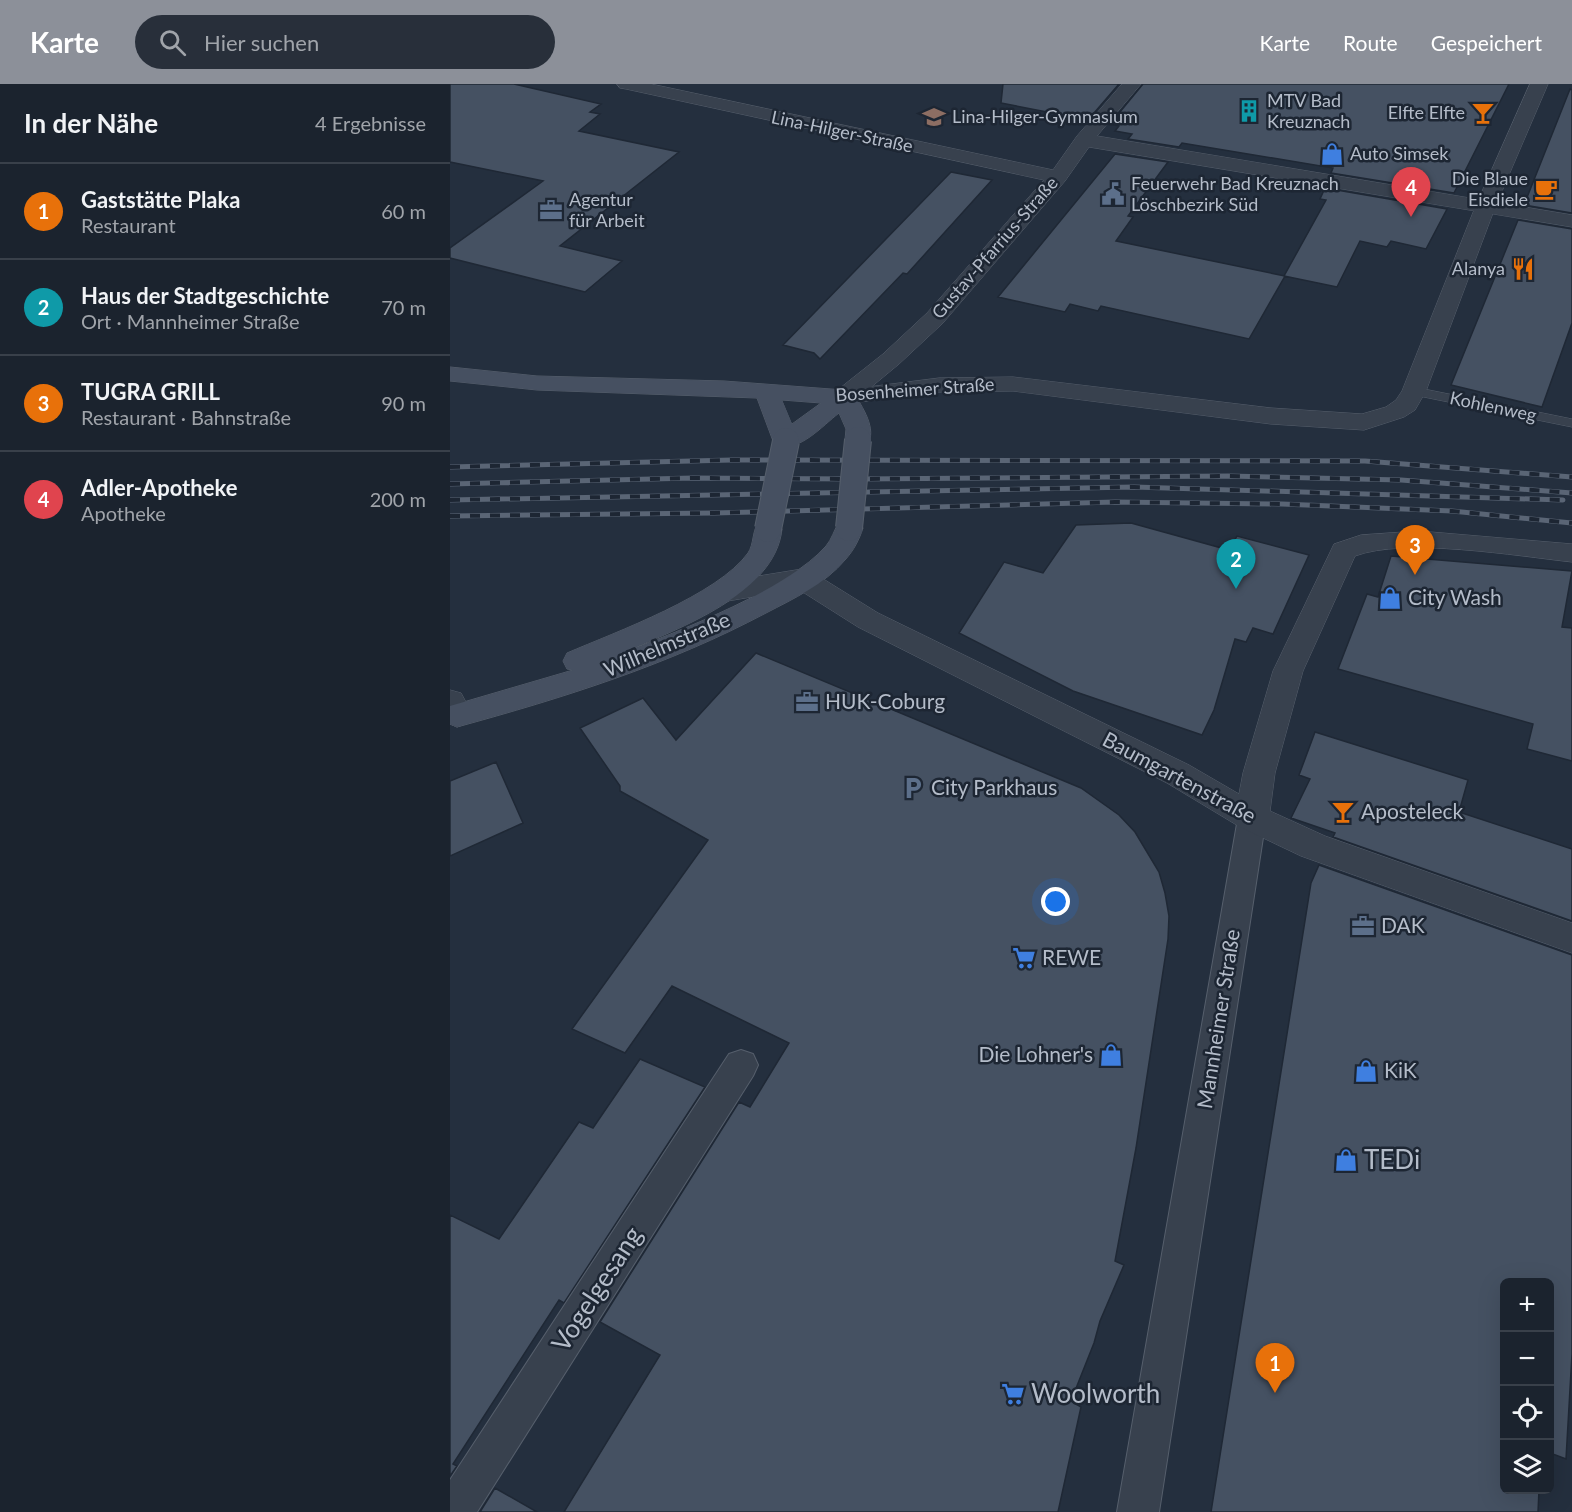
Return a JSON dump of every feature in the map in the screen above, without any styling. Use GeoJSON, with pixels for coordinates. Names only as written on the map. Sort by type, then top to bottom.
{"type":"FeatureCollection","features":[{"type":"Feature","properties":{"kind":"main road","name":"Bosenheimer Straße"},"geometry":{"type":"LineString","coordinates":[[450,374],[537,383],[724,388],[844,397]]}},
{"type":"Feature","properties":{"kind":"main road"},"geometry":{"type":"LineString","coordinates":[[767,392],[786,441],[844,397]]}},
{"type":"Feature","properties":{"kind":"main road","name":"Wilhelmstraße"},"geometry":{"type":"LineString","coordinates":[[452,711],[542,693],[669,648],[744,613],[822,566],[838,550],[849,528],[859,429],[844,397]]}},
{"type":"Feature","properties":{"kind":"main road","name":"Wilhelmstraße"},"geometry":{"type":"LineString","coordinates":[[452,711],[646,630],[722,592],[738,581],[762,555],[786,441]]}},
{"type":"Feature","properties":{"kind":"street","name":"Lina-Hilger-Straße"},"geometry":{"type":"LineString","coordinates":[[626,84],[1058,177]]}},
{"type":"Feature","properties":{"kind":"street","name":"Gustav-Pfarrius-Straße"},"geometry":{"type":"LineString","coordinates":[[844,397],[891,359],[935,318],[1058,177],[1084,140],[1132,84]]}},
{"type":"Feature","properties":{"kind":"street"},"geometry":{"type":"LineString","coordinates":[[1414,392],[1485,205],[1539,84]]}},
{"type":"Feature","properties":{"kind":"street"},"geometry":{"type":"LineString","coordinates":[[1084,140],[1572,221]]}},
{"type":"Feature","properties":{"kind":"street","name":"Bosenheimer Straße"},"geometry":{"type":"LineString","coordinates":[[844,397],[939,385],[1012,384],[1271,416],[1364,422],[1395,412],[1406,405],[1414,392]]}},
{"type":"Feature","properties":{"kind":"street","name":"Mannheimer Straße"},"geometry":{"type":"LineString","coordinates":[[1138,1512],[1259,773],[1288,671],[1344,550],[1353,544],[1372,541],[1442,541],[1572,554]]}},
{"type":"Feature","properties":{"kind":"street"},"geometry":{"type":"LineString","coordinates":[[722,592],[802,579]]}},
{"type":"Feature","properties":{"kind":"street","name":"Baumgartenstraße"},"geometry":{"type":"LineString","coordinates":[[802,579],[868,620],[1178,774],[1252,818],[1313,846],[1572,938]]}},
{"type":"Feature","properties":{"kind":"street","name":"Vogelgesang"},"geometry":{"type":"LineString","coordinates":[[453,1512],[741,1065]]}},
{"type":"Feature","properties":{"kind":"lane","name":"Kohlenweg"},"geometry":{"type":"LineString","coordinates":[[1414,392],[1572,423]]}},
{"type":"Feature","properties":{"kind":"building"},"geometry":{"type":"Polygon","coordinates":[[[450,84],[514,84],[601,104],[590,112],[600,114],[579,131],[679,152],[560,246],[622,261],[585,292],[450,258],[450,248],[543,181],[450,162],[450,84]]]}},
{"type":"Feature","properties":{"kind":"building"},"geometry":{"type":"Polygon","coordinates":[[[1003,84],[1119,84],[1088,120],[1001,103],[1003,84]]]}},
{"type":"Feature","properties":{"kind":"building"},"geometry":{"type":"Polygon","coordinates":[[[1143,84],[1509,84],[1454,193],[1331,173],[1333,168],[1182,143],[1179,147],[1128,139],[1132,134],[1115,131],[1119,126],[1110,124],[1143,84]]]}},
{"type":"Feature","properties":{"kind":"building"},"geometry":{"type":"Polygon","coordinates":[[[1570,89],[1572,90],[1572,213],[1524,205],[1570,89]]]}},
{"type":"Feature","properties":{"kind":"building"},"geometry":{"type":"Polygon","coordinates":[[[1115,154],[1168,162],[1128,216],[1133,217],[1116,241],[1285,276],[1249,339],[1101,306],[1098,311],[1070,304],[1065,312],[998,297],[1115,154]]]}},
{"type":"Feature","properties":{"kind":"building"},"geometry":{"type":"Polygon","coordinates":[[[951,172],[992,180],[907,274],[903,273],[820,359],[814,353],[783,345],[951,172]]]}},
{"type":"Feature","properties":{"kind":"building"},"geometry":{"type":"Polygon","coordinates":[[[1325,188],[1447,209],[1426,249],[1391,241],[1387,247],[1360,241],[1337,287],[1284,276],[1326,200],[1320,199],[1325,188]]]}},
{"type":"Feature","properties":{"kind":"building"},"geometry":{"type":"Polygon","coordinates":[[[1518,220],[1572,229],[1572,323],[1542,407],[1451,385],[1518,220]]]}},
{"type":"Feature","properties":{"kind":"building"},"geometry":{"type":"Polygon","coordinates":[[[1131,523],[1229,550],[1237,536],[1309,555],[1273,634],[1253,628],[1246,642],[1235,639],[1214,710],[1202,735],[1073,691],[959,633],[1004,562],[1043,573],[1076,525],[1131,523]]]}},
{"type":"Feature","properties":{"kind":"building"},"geometry":{"type":"Polygon","coordinates":[[[1391,556],[1572,571],[1562,627],[1572,628],[1572,761],[1527,749],[1533,724],[1338,669],[1367,594],[1378,597],[1391,556]]]}},
{"type":"Feature","properties":{"kind":"building"},"geometry":{"type":"Polygon","coordinates":[[[756,653],[1081,788],[1119,815],[1135,832],[1159,872],[1169,916],[1168,939],[1136,1148],[1115,1261],[1124,1265],[1100,1321],[1094,1343],[1071,1401],[1081,1407],[1058,1512],[564,1512],[660,1355],[600,1322],[739,1102],[750,1107],[789,1043],[672,986],[625,1053],[572,1029],[708,840],[620,791],[620,786],[580,728],[643,698],[676,740],[756,653]]]}},
{"type":"Feature","properties":{"kind":"building"},"geometry":{"type":"Polygon","coordinates":[[[1315,732],[1468,780],[1459,812],[1572,849],[1572,921],[1333,837],[1335,833],[1291,818],[1310,779],[1299,775],[1315,732]]]}},
{"type":"Feature","properties":{"kind":"building"},"geometry":{"type":"Polygon","coordinates":[[[496,762],[523,823],[450,856],[450,781],[496,762]]]}},
{"type":"Feature","properties":{"kind":"building"},"geometry":{"type":"Polygon","coordinates":[[[1319,865],[1572,955],[1572,1354],[1566,1459],[1554,1454],[1554,1278],[1500,1278],[1500,1494],[1539,1494],[1538,1512],[1211,1512],[1311,883],[1319,865]]]}},
{"type":"Feature","properties":{"kind":"building"},"geometry":{"type":"Polygon","coordinates":[[[640,1059],[705,1087],[564,1303],[559,1300],[453,1464],[457,1466],[450,1476],[450,1215],[499,1239],[579,1122],[593,1128],[640,1059]]]}},
{"type":"Feature","properties":{"kind":"building"},"geometry":{"type":"Polygon","coordinates":[[[495,1488],[537,1512],[480,1512],[495,1488]]]}},
{"type":"Feature","properties":{"kind":"railway"},"geometry":{"type":"LineString","coordinates":[[450,467],[732,460],[1365,461],[1572,477]]}},
{"type":"Feature","properties":{"kind":"railway"},"geometry":{"type":"LineString","coordinates":[[450,484],[693,478],[1228,476],[1401,480],[1572,493]]}},
{"type":"Feature","properties":{"kind":"railway"},"geometry":{"type":"LineString","coordinates":[[450,500],[1134,487],[1563,500]]}},
{"type":"Feature","properties":{"kind":"railway"},"geometry":{"type":"LineString","coordinates":[[450,516],[714,513],[1115,502],[1282,504],[1452,511],[1572,523]]}},
{"type":"Feature","properties":{"kind":"place","name":"MTV Bad Kreuznach"},"geometry":{"type":"Point","coordinates":[1249,111]}},
{"type":"Feature","properties":{"kind":"place","name":"Elfte Elfte"},"geometry":{"type":"Point","coordinates":[1483,113]}},
{"type":"Feature","properties":{"kind":"place","name":"Lina-Hilger-Gymnasium"},"geometry":{"type":"Point","coordinates":[934,117]}},
{"type":"Feature","properties":{"kind":"place","name":"Auto Simsek"},"geometry":{"type":"Point","coordinates":[1332,154]}},
{"type":"Feature","properties":{"kind":"place","name":"Die Blaue Eisdiele"},"geometry":{"type":"Point","coordinates":[1546,189]}},
{"type":"Feature","properties":{"kind":"place","name":"Feuerwehr Bad Kreuznach Löschbezirk Süd"},"geometry":{"type":"Point","coordinates":[1113,194]}},
{"type":"Feature","properties":{"kind":"place","name":"Agentur für Arbeit"},"geometry":{"type":"Point","coordinates":[551,210]}},
{"type":"Feature","properties":{"kind":"place","name":"Adler-Apotheke"},"geometry":{"type":"Point","coordinates":[1411,217]}},
{"type":"Feature","properties":{"kind":"place","name":"Alanya"},"geometry":{"type":"Point","coordinates":[1523,269]}},
{"type":"Feature","properties":{"kind":"place","name":"TUGRA GRILL"},"geometry":{"type":"Point","coordinates":[1415,575]}},
{"type":"Feature","properties":{"kind":"place","name":"Haus der Stadtgeschichte"},"geometry":{"type":"Point","coordinates":[1236,589]}},
{"type":"Feature","properties":{"kind":"place","name":"City Wash"},"geometry":{"type":"Point","coordinates":[1390,598]}},
{"type":"Feature","properties":{"kind":"place","name":"HUK-Coburg"},"geometry":{"type":"Point","coordinates":[807,702]}},
{"type":"Feature","properties":{"kind":"place","name":"City Parkhaus"},"geometry":{"type":"Point","coordinates":[913,788]}},
{"type":"Feature","properties":{"kind":"place","name":"Aposteleck"},"geometry":{"type":"Point","coordinates":[1343,812]}},
{"type":"Feature","properties":{"kind":"place","name":"DAK"},"geometry":{"type":"Point","coordinates":[1363,926]}},
{"type":"Feature","properties":{"kind":"place","name":"REWE"},"geometry":{"type":"Point","coordinates":[1024,958]}},
{"type":"Feature","properties":{"kind":"place","name":"Die Lohner's"},"geometry":{"type":"Point","coordinates":[1111,1055]}},
{"type":"Feature","properties":{"kind":"place","name":"KiK"},"geometry":{"type":"Point","coordinates":[1366,1071]}},
{"type":"Feature","properties":{"kind":"place","name":"TEDi"},"geometry":{"type":"Point","coordinates":[1346,1160]}},
{"type":"Feature","properties":{"kind":"place","name":"Gaststätte Plaka"},"geometry":{"type":"Point","coordinates":[1275,1393]}},
{"type":"Feature","properties":{"kind":"place","name":"Woolworth"},"geometry":{"type":"Point","coordinates":[1013,1394]}}]}
